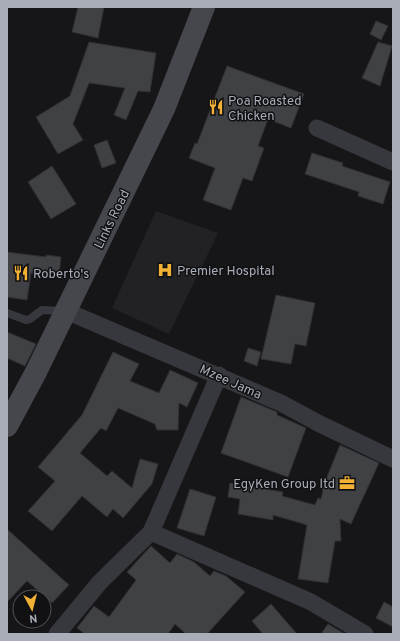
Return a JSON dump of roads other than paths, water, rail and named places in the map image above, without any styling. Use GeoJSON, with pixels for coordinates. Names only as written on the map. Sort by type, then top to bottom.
{"type":"FeatureCollection","features":[{"type":"Feature","properties":{"kind":"main road","name":"Links Road"},"geometry":{"type":"LineString","coordinates":[[7,426],[36,372],[164,109],[204,7]]}},
{"type":"Feature","properties":{"kind":"street"},"geometry":{"type":"LineString","coordinates":[[317,128],[393,162]]}},
{"type":"Feature","properties":{"kind":"street","name":"Mzee Jama"},"geometry":{"type":"LineString","coordinates":[[66,311],[281,403],[320,424],[393,459]]}},
{"type":"Feature","properties":{"kind":"street"},"geometry":{"type":"LineString","coordinates":[[58,634],[100,582],[151,532],[219,376]]}},
{"type":"Feature","properties":{"kind":"street"},"geometry":{"type":"LineString","coordinates":[[151,532],[311,602],[365,634]]}},
{"type":"Feature","properties":{"kind":"lane"},"geometry":{"type":"LineString","coordinates":[[7,313],[26,320],[30,319],[42,310],[66,311]]}},
{"type":"Feature","properties":{"kind":"place","name":"Poa Roasted Chicken"},"geometry":{"type":"Point","coordinates":[216,107]}},
{"type":"Feature","properties":{"kind":"place","name":"Premier Hospital"},"geometry":{"type":"Point","coordinates":[165,270]}},
{"type":"Feature","properties":{"kind":"place","name":"Roberto's"},"geometry":{"type":"Point","coordinates":[21,273]}},
{"type":"Feature","properties":{"kind":"place","name":"EgyKen Group ltd"},"geometry":{"type":"Point","coordinates":[347,483]}}]}
